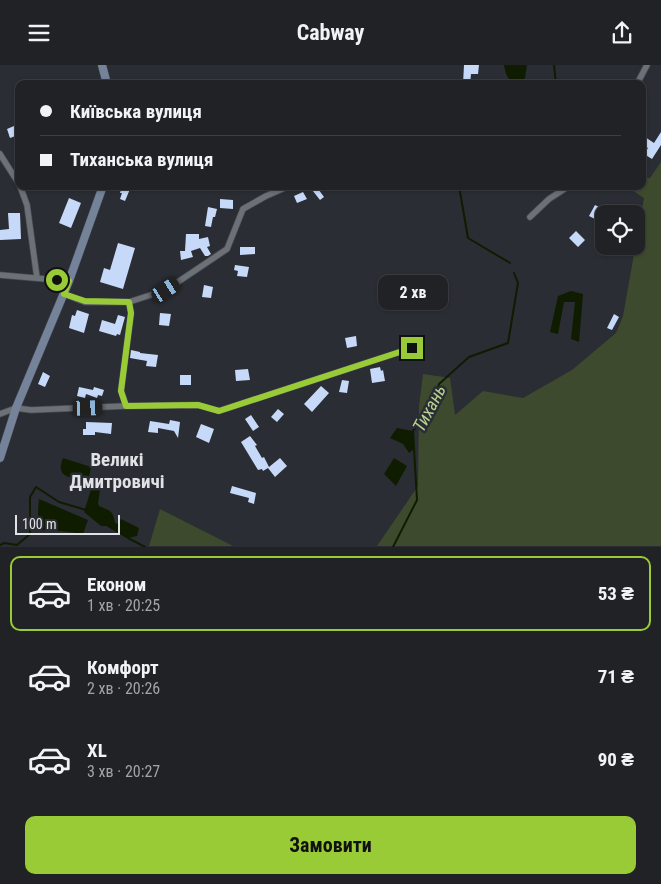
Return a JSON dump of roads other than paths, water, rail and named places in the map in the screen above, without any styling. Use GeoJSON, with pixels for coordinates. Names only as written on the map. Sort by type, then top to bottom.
{"type":"FeatureCollection","features":[{"type":"Feature","properties":{"kind":"main road"},"geometry":{"type":"LineString","coordinates":[[102,65],[106,80]]}},
{"type":"Feature","properties":{"kind":"main road"},"geometry":{"type":"LineString","coordinates":[[0,458],[16,408],[64,294],[102,190]]}},
{"type":"Feature","properties":{"kind":"street"},"geometry":{"type":"LineString","coordinates":[[639,80],[647,65]]}},
{"type":"Feature","properties":{"kind":"street"},"geometry":{"type":"LineString","coordinates":[[0,154],[15,178]]}},
{"type":"Feature","properties":{"kind":"street"},"geometry":{"type":"LineString","coordinates":[[21,190],[27,205],[37,278]]}},
{"type":"Feature","properties":{"kind":"street"},"geometry":{"type":"LineString","coordinates":[[64,294],[85,301],[129,302],[166,290],[227,249],[243,209],[280,190]]}},
{"type":"Feature","properties":{"kind":"street"},"geometry":{"type":"LineString","coordinates":[[530,217],[549,199],[563,190]]}},
{"type":"Feature","properties":{"kind":"street"},"geometry":{"type":"LineString","coordinates":[[0,275],[69,281]]}},
{"type":"Feature","properties":{"kind":"street"},"geometry":{"type":"LineString","coordinates":[[126,406],[121,391],[131,313],[129,302]]}},
{"type":"Feature","properties":{"kind":"street"},"geometry":{"type":"LineString","coordinates":[[0,414],[16,408],[31,410],[198,405],[219,411],[412,348]]}},
{"type":"Feature","properties":{"kind":"waterway","name":"Тихань"},"geometry":{"type":"LineString","coordinates":[[554,65],[556,80]]}},
{"type":"Feature","properties":{"kind":"waterway","name":"Тихань"},"geometry":{"type":"LineString","coordinates":[[460,190],[468,238],[510,263]]}},
{"type":"Feature","properties":{"kind":"waterway","name":"Тихань"},"geometry":{"type":"LineString","coordinates":[[393,547],[417,500],[413,431],[433,403],[439,384],[469,357],[508,343],[518,283],[514,273]]}},
{"type":"Feature","properties":{"kind":"waterway","name":"Тихань"},"geometry":{"type":"LineString","coordinates":[[0,545],[4,543],[17,545],[30,534],[30,497],[36,487],[59,502],[86,510]]}},
{"type":"Feature","properties":{"kind":"waterway","name":"Тихань"},"geometry":{"type":"LineString","coordinates":[[108,526],[145,547]]}},
{"type":"Feature","properties":{"kind":"district","name":"Великі Дмитровичі"},"geometry":{"type":"Point","coordinates":[117,470]}}]}
